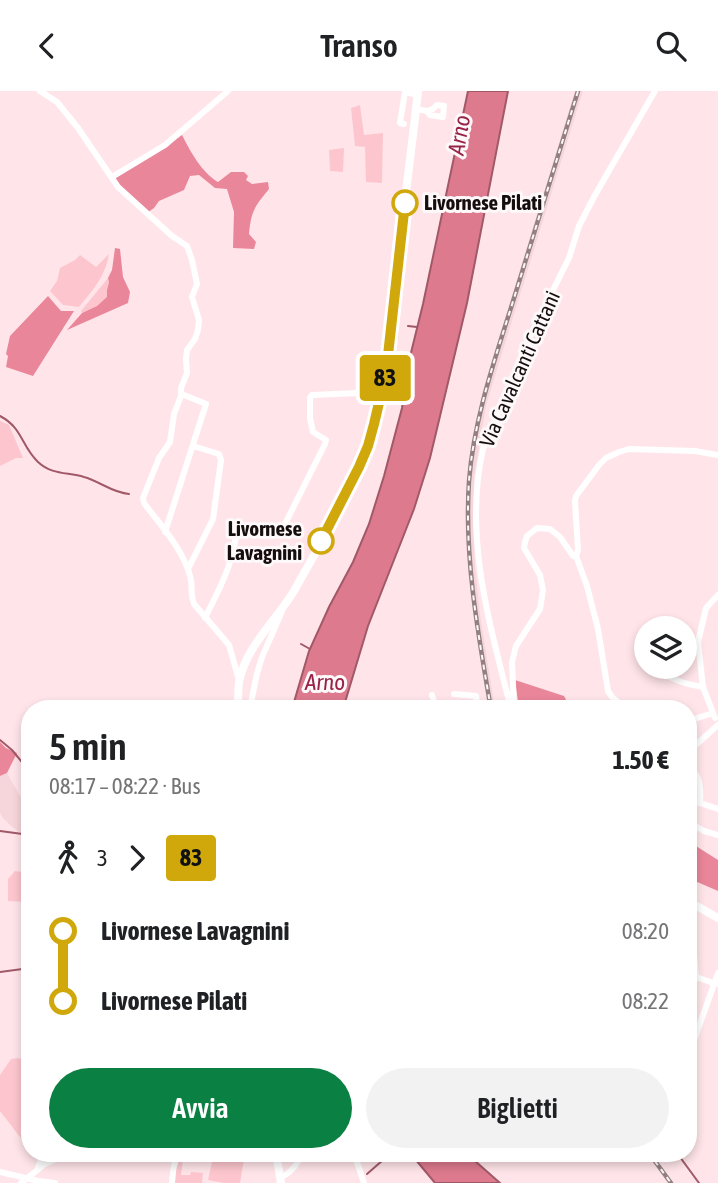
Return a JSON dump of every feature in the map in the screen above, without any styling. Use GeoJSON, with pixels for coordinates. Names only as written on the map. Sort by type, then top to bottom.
{"type":"FeatureCollection","features":[{"type":"Feature","properties":{"kind":"main road"},"geometry":{"type":"LineString","coordinates":[[238,700],[239,681],[248,659],[293,592],[368,446],[386,373],[409,109],[418,93]]}},
{"type":"Feature","properties":{"kind":"main road"},"geometry":{"type":"LineString","coordinates":[[697,906],[718,918]]}},
{"type":"Feature","properties":{"kind":"main road"},"geometry":{"type":"LineString","coordinates":[[277,1162],[280,1180]]}},
{"type":"Feature","properties":{"kind":"street"},"geometry":{"type":"LineString","coordinates":[[40,91],[57,102],[118,187],[172,236],[187,246],[192,260],[197,284],[192,300],[199,323],[195,339],[187,350],[187,373],[174,414],[170,442],[159,458],[143,498],[188,569],[191,599],[198,611],[229,645],[239,681]]}},
{"type":"Feature","properties":{"kind":"street"},"geometry":{"type":"LineString","coordinates":[[113,177],[165,145],[228,91]]}},
{"type":"Feature","properties":{"kind":"street","name":"Via Cavalcanti Cattani"},"geometry":{"type":"LineString","coordinates":[[511,700],[486,606],[479,565],[477,500],[483,449],[528,340],[569,258],[579,226],[594,195],[655,91]]}},
{"type":"Feature","properties":{"kind":"street"},"geometry":{"type":"LineString","coordinates":[[404,124],[400,123],[409,109],[405,92],[418,93]]}},
{"type":"Feature","properties":{"kind":"street"},"geometry":{"type":"LineString","coordinates":[[409,109],[427,111]]}},
{"type":"Feature","properties":{"kind":"street"},"geometry":{"type":"LineString","coordinates":[[205,618],[232,558],[238,531],[242,526],[248,526],[279,533],[325,445],[326,440],[313,432],[311,427],[312,395],[382,391]]}},
{"type":"Feature","properties":{"kind":"street"},"geometry":{"type":"LineString","coordinates":[[165,531],[206,404],[181,396]]}},
{"type":"Feature","properties":{"kind":"street"},"geometry":{"type":"LineString","coordinates":[[188,569],[213,519],[221,460],[219,454],[193,446]]}},
{"type":"Feature","properties":{"kind":"street"},"geometry":{"type":"LineString","coordinates":[[616,700],[608,691],[598,629],[576,556],[578,550],[575,501],[606,458],[619,452],[629,449],[695,451],[718,455]]}},
{"type":"Feature","properties":{"kind":"street"},"geometry":{"type":"LineString","coordinates":[[513,700],[512,662],[516,646],[540,610],[543,590],[540,575],[524,548],[525,542],[537,528],[550,529],[560,537],[573,556],[576,556]]}},
{"type":"Feature","properties":{"kind":"street"},"geometry":{"type":"LineString","coordinates":[[716,720],[703,687],[698,642],[706,608],[718,595]]}},
{"type":"Feature","properties":{"kind":"street"},"geometry":{"type":"LineString","coordinates":[[252,700],[255,679],[283,606]]}},
{"type":"Feature","properties":{"kind":"street"},"geometry":{"type":"LineString","coordinates":[[673,679],[703,687]]}},
{"type":"Feature","properties":{"kind":"street"},"geometry":{"type":"LineString","coordinates":[[454,694],[476,696],[477,700]]}},
{"type":"Feature","properties":{"kind":"street"},"geometry":{"type":"LineString","coordinates":[[432,695],[433,700]]}},
{"type":"Feature","properties":{"kind":"street"},"geometry":{"type":"LineString","coordinates":[[697,721],[716,720]]}},
{"type":"Feature","properties":{"kind":"street"},"geometry":{"type":"LineString","coordinates":[[697,744],[716,720]]}},
{"type":"Feature","properties":{"kind":"street"},"geometry":{"type":"LineString","coordinates":[[697,777],[700,784],[700,803]]}},
{"type":"Feature","properties":{"kind":"street"},"geometry":{"type":"LineString","coordinates":[[697,802],[718,809]]}},
{"type":"Feature","properties":{"kind":"street"},"geometry":{"type":"LineString","coordinates":[[697,827],[718,835]]}},
{"type":"Feature","properties":{"kind":"street"},"geometry":{"type":"LineString","coordinates":[[697,1034],[718,973]]}},
{"type":"Feature","properties":{"kind":"street"},"geometry":{"type":"LineString","coordinates":[[697,977],[716,984]]}},
{"type":"Feature","properties":{"kind":"street"},"geometry":{"type":"LineString","coordinates":[[38,1181],[41,1162]]}},
{"type":"Feature","properties":{"kind":"street"},"geometry":{"type":"LineString","coordinates":[[23,1181],[51,1162]]}},
{"type":"Feature","properties":{"kind":"street"},"geometry":{"type":"LineString","coordinates":[[172,1183],[175,1162]]}},
{"type":"Feature","properties":{"kind":"street"},"geometry":{"type":"LineString","coordinates":[[280,1180],[296,1162]]}},
{"type":"Feature","properties":{"kind":"street"},"geometry":{"type":"LineString","coordinates":[[357,1162],[364,1183]]}},
{"type":"Feature","properties":{"kind":"street"},"geometry":{"type":"LineString","coordinates":[[38,1181],[39,1168]]}},
{"type":"Feature","properties":{"kind":"street"},"geometry":{"type":"LineString","coordinates":[[0,1172],[23,1181],[55,1183]]}},
{"type":"Feature","properties":{"kind":"shaded area"},"geometry":{"type":"Polygon","coordinates":[[[575,91],[583,91],[486,406],[474,478],[475,566],[494,700],[487,700],[479,653],[468,570],[465,519],[469,464],[483,390],[575,91]]]}},
{"type":"Feature","properties":{"kind":"shaded area"},"geometry":{"type":"Polygon","coordinates":[[[360,105],[364,135],[383,133],[382,183],[366,182],[365,147],[355,146],[351,108],[360,105]]]}},
{"type":"Feature","properties":{"kind":"shaded area"},"geometry":{"type":"Polygon","coordinates":[[[182,135],[202,167],[218,182],[231,172],[244,172],[248,176],[246,180],[252,184],[268,182],[269,189],[257,205],[251,220],[249,234],[256,242],[254,249],[233,248],[234,212],[227,189],[215,188],[199,175],[190,176],[184,190],[159,201],[147,213],[112,177],[153,155],[182,135]]]}},
{"type":"Feature","properties":{"kind":"shaded area"},"geometry":{"type":"Polygon","coordinates":[[[344,148],[343,172],[330,171],[329,150],[344,148]]]}},
{"type":"Feature","properties":{"kind":"shaded area"},"geometry":{"type":"Polygon","coordinates":[[[115,248],[120,249],[123,277],[130,292],[128,303],[67,330],[82,313],[97,306],[107,297],[115,248]]]}},
{"type":"Feature","properties":{"kind":"shaded area"},"geometry":{"type":"Polygon","coordinates":[[[109,254],[94,289],[79,307],[63,305],[50,291],[57,281],[60,268],[80,255],[96,267],[109,254]]]}},
{"type":"Feature","properties":{"kind":"shaded area"},"geometry":{"type":"Polygon","coordinates":[[[108,278],[108,297],[82,313],[81,311],[108,278]]]}},
{"type":"Feature","properties":{"kind":"shaded area"},"geometry":{"type":"Polygon","coordinates":[[[48,296],[61,311],[74,311],[33,376],[6,367],[10,336],[48,296]]]}},
{"type":"Feature","properties":{"kind":"shaded area"},"geometry":{"type":"Polygon","coordinates":[[[0,421],[9,425],[23,458],[16,458],[0,466],[0,421]]]}},
{"type":"Feature","properties":{"kind":"shaded area"},"geometry":{"type":"Polygon","coordinates":[[[515,680],[564,696],[566,700],[518,700],[515,680]]]}},
{"type":"Feature","properties":{"kind":"shaded area"},"geometry":{"type":"Polygon","coordinates":[[[0,742],[17,753],[7,773],[0,776],[0,742]]]}},
{"type":"Feature","properties":{"kind":"shaded area"},"geometry":{"type":"Polygon","coordinates":[[[7,773],[21,798],[21,834],[0,813],[0,776],[7,773]]]}},
{"type":"Feature","properties":{"kind":"shaded area"},"geometry":{"type":"Polygon","coordinates":[[[697,847],[718,860],[718,891],[697,882],[697,847]]]}},
{"type":"Feature","properties":{"kind":"shaded area"},"geometry":{"type":"Polygon","coordinates":[[[15,871],[21,872],[21,902],[8,901],[8,879],[15,871]]]}},
{"type":"Feature","properties":{"kind":"shaded area"},"geometry":{"type":"Polygon","coordinates":[[[11,1059],[21,1059],[21,1138],[0,1111],[0,1075],[11,1059]]]}},
{"type":"Feature","properties":{"kind":"shaded area"},"geometry":{"type":"Polygon","coordinates":[[[183,1162],[181,1175],[203,1173],[202,1183],[174,1183],[176,1163],[183,1162]]]}},
{"type":"Feature","properties":{"kind":"shaded area"},"geometry":{"type":"Polygon","coordinates":[[[212,1162],[244,1162],[240,1183],[208,1180],[212,1162]]]}},
{"type":"Feature","properties":{"kind":"water","name":"Arno"},"geometry":{"type":"Polygon","coordinates":[[[468,91],[508,91],[467,303],[430,458],[414,509],[368,626],[346,700],[295,700],[309,651],[369,524],[402,408],[407,369],[468,91]]]}},
{"type":"Feature","properties":{"kind":"water"},"geometry":{"type":"Polygon","coordinates":[[[418,1162],[476,1162],[500,1183],[435,1183],[418,1162]]]}},
{"type":"Feature","properties":{"kind":"waterway"},"geometry":{"type":"LineString","coordinates":[[408,326],[417,327]]}},
{"type":"Feature","properties":{"kind":"waterway"},"geometry":{"type":"LineString","coordinates":[[392,395],[403,397]]}},
{"type":"Feature","properties":{"kind":"waterway"},"geometry":{"type":"LineString","coordinates":[[0,416],[13,426],[32,456],[43,466],[84,477],[129,494]]}},
{"type":"Feature","properties":{"kind":"waterway"},"geometry":{"type":"LineString","coordinates":[[301,644],[310,649]]}},
{"type":"Feature","properties":{"kind":"waterway"},"geometry":{"type":"LineString","coordinates":[[0,740],[21,761]]}},
{"type":"Feature","properties":{"kind":"waterway"},"geometry":{"type":"LineString","coordinates":[[0,831],[21,834]]}},
{"type":"Feature","properties":{"kind":"waterway"},"geometry":{"type":"LineString","coordinates":[[0,972],[21,969]]}},
{"type":"Feature","properties":{"kind":"waterway"},"geometry":{"type":"LineString","coordinates":[[367,1174],[381,1162]]}},
{"type":"Feature","properties":{"kind":"waterway"},"geometry":{"type":"LineString","coordinates":[[684,1162],[699,1183]]}},
{"type":"Feature","properties":{"kind":"railway"},"geometry":{"type":"LineString","coordinates":[[490,700],[470,567],[468,510],[472,457],[493,364],[578,91]]}},
{"type":"Feature","properties":{"kind":"railway"},"geometry":{"type":"LineString","coordinates":[[656,1162],[671,1183]]}},
{"type":"Feature","properties":{"kind":"bus line","name":"83"},"geometry":{"type":"LineString","coordinates":[[321,541],[359,467],[374,424],[386,373],[405,203]]}},
{"type":"Feature","properties":{"kind":"place","name":"Livornese Pilati"},"geometry":{"type":"Point","coordinates":[405,203]}},
{"type":"Feature","properties":{"kind":"place","name":"Livornese Lavagnini"},"geometry":{"type":"Point","coordinates":[321,541]}}]}
